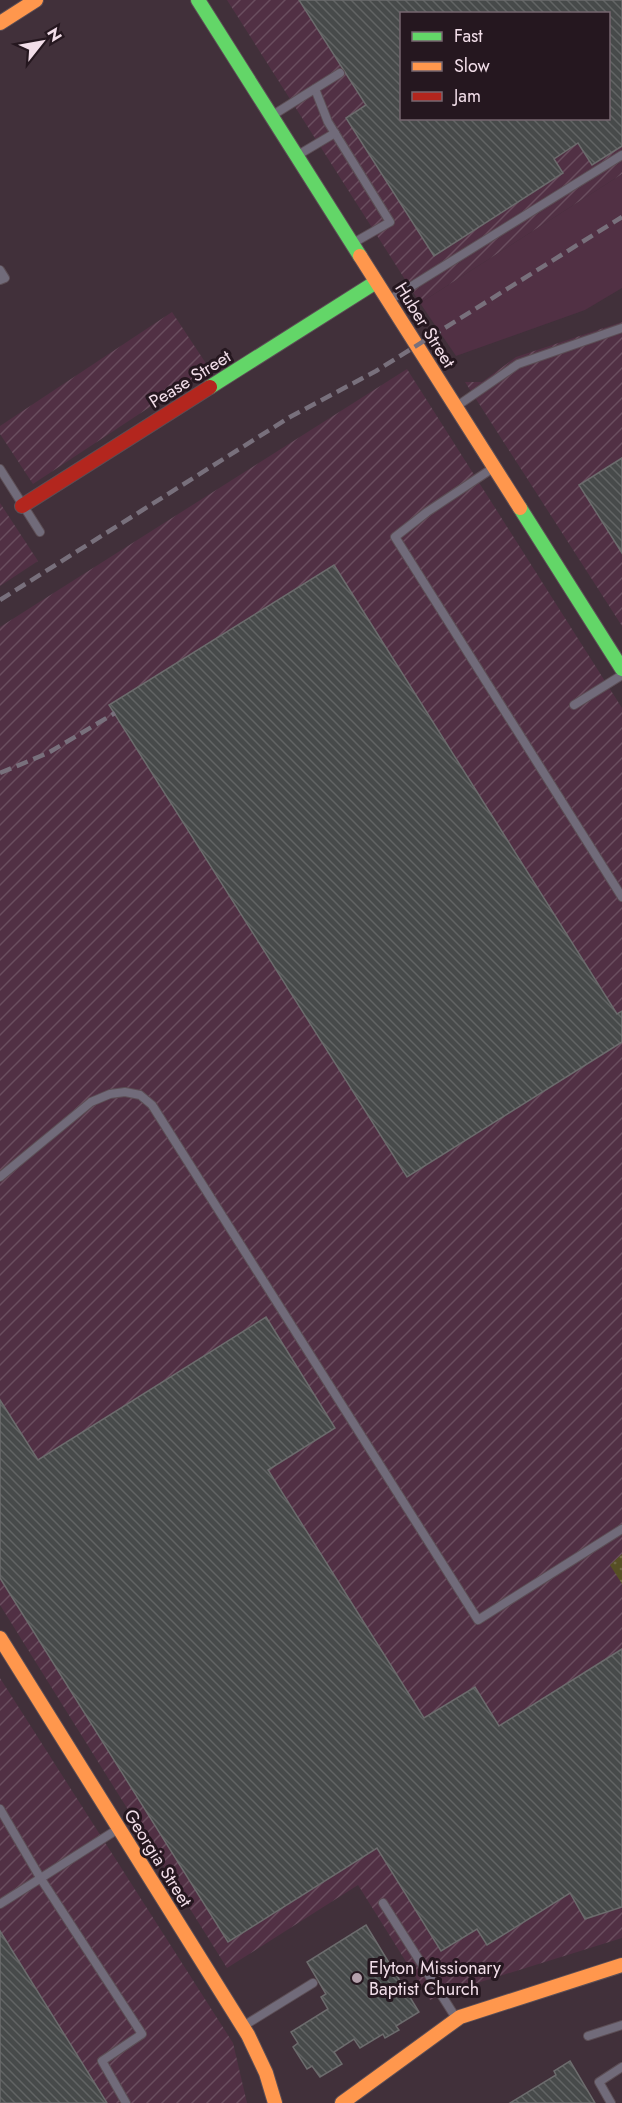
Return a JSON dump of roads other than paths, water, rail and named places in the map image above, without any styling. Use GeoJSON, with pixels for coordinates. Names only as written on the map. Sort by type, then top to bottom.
{"type":"FeatureCollection","features":[{"type":"Feature","properties":{"kind":"street"},"geometry":{"type":"LineString","coordinates":[[0,23],[36,0]]}},
{"type":"Feature","properties":{"kind":"street","name":"Huber Street"},"geometry":{"type":"LineString","coordinates":[[198,0],[622,669]]}},
{"type":"Feature","properties":{"kind":"street","name":"Pease Street"},"geometry":{"type":"LineString","coordinates":[[22,506],[376,282]]}},
{"type":"Feature","properties":{"kind":"street","name":"Georgia Street"},"geometry":{"type":"LineString","coordinates":[[0,1638],[255,2046],[270,2079],[275,2103]]}},
{"type":"Feature","properties":{"kind":"street"},"geometry":{"type":"LineString","coordinates":[[342,2103],[457,2019],[622,1965]]}},
{"type":"Feature","properties":{"kind":"lane"},"geometry":{"type":"LineString","coordinates":[[272,115],[340,72]]}},
{"type":"Feature","properties":{"kind":"lane"},"geometry":{"type":"LineString","coordinates":[[315,89],[328,122],[390,222],[352,244]]}},
{"type":"Feature","properties":{"kind":"lane"},"geometry":{"type":"LineString","coordinates":[[298,156],[335,133]]}},
{"type":"Feature","properties":{"kind":"lane"},"geometry":{"type":"LineString","coordinates":[[389,300],[622,155]]}},
{"type":"Feature","properties":{"kind":"lane"},"geometry":{"type":"LineString","coordinates":[[0,270],[5,278],[0,280]]}},
{"type":"Feature","properties":{"kind":"lane"},"geometry":{"type":"LineString","coordinates":[[456,407],[518,364],[622,328]]}},
{"type":"Feature","properties":{"kind":"lane"},"geometry":{"type":"LineString","coordinates":[[494,467],[395,537],[622,897]]}},
{"type":"Feature","properties":{"kind":"lane"},"geometry":{"type":"LineString","coordinates":[[0,469],[40,532]]}},
{"type":"Feature","properties":{"kind":"lane"},"geometry":{"type":"LineString","coordinates":[[574,705],[622,675]]}},
{"type":"Feature","properties":{"kind":"lane"},"geometry":{"type":"LineString","coordinates":[[0,1177],[91,1102],[110,1094],[125,1092],[140,1095],[152,1105],[478,1620],[622,1529]]}},
{"type":"Feature","properties":{"kind":"lane"},"geometry":{"type":"LineString","coordinates":[[0,1809],[41,1879],[142,2034],[102,2061],[126,2103]]}},
{"type":"Feature","properties":{"kind":"lane"},"geometry":{"type":"LineString","coordinates":[[0,1904],[119,1829]]}},
{"type":"Feature","properties":{"kind":"lane"},"geometry":{"type":"LineString","coordinates":[[383,1903],[457,2019]]}},
{"type":"Feature","properties":{"kind":"lane"},"geometry":{"type":"LineString","coordinates":[[243,2026],[313,1983]]}},
{"type":"Feature","properties":{"kind":"lane"},"geometry":{"type":"LineString","coordinates":[[588,2036],[622,2025]]}},
{"type":"Feature","properties":{"kind":"lane"},"geometry":{"type":"LineString","coordinates":[[611,2103],[599,2082],[622,2067]]}},
{"type":"Feature","properties":{"kind":"railway"},"geometry":{"type":"LineString","coordinates":[[0,600],[290,417],[376,371],[622,217]]}},
{"type":"Feature","properties":{"kind":"railway"},"geometry":{"type":"LineString","coordinates":[[0,773],[48,753],[115,713]]}},
{"type":"Feature","properties":{"kind":"place","name":"Elyton Missionary Baptist Church"},"geometry":{"type":"Point","coordinates":[357,1978]}}]}
